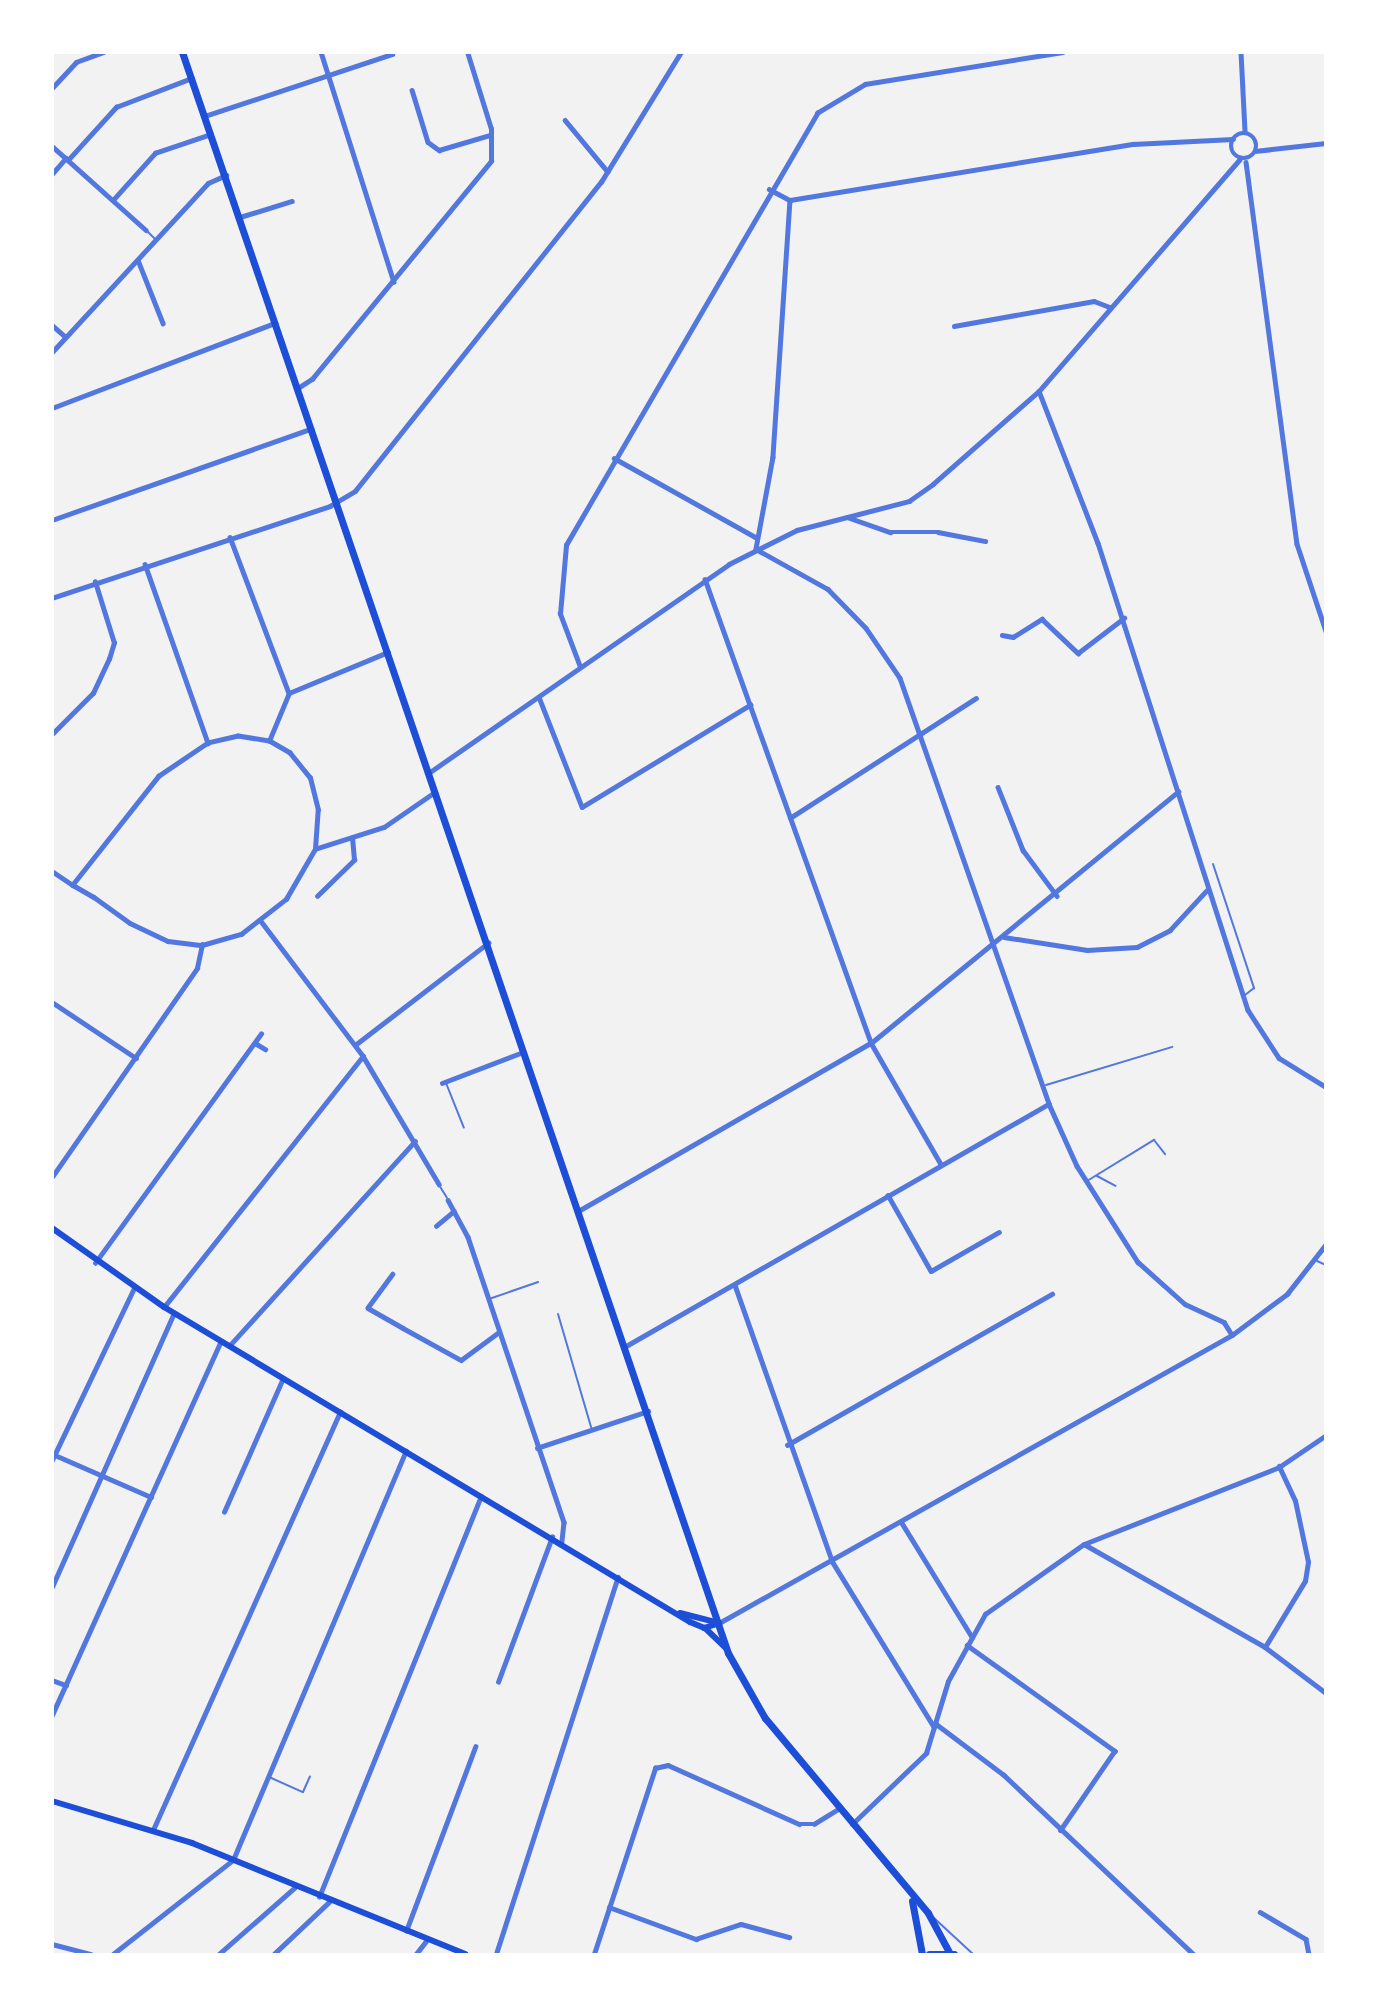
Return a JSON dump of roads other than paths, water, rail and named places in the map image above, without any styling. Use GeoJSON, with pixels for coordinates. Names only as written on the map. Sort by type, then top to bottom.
{"type":"FeatureCollection","features":[{"type":"Feature","properties":{"kind":"highway"},"geometry":{"type":"LineString","coordinates":[[182,52],[649,1411],[726,1648],[765,1718],[912,1900],[928,1913],[951,1953],[929,1955]]}},
{"type":"Feature","properties":{"kind":"highway"},"geometry":{"type":"LineString","coordinates":[[912,1900],[922,1955]]}},
{"type":"Feature","properties":{"kind":"main road"},"geometry":{"type":"LineString","coordinates":[[52,1228],[95,1263],[164,1307],[619,1576],[704,1628],[726,1648]]}},
{"type":"Feature","properties":{"kind":"main road"},"geometry":{"type":"LineString","coordinates":[[678,1613],[719,1623]]}},
{"type":"Feature","properties":{"kind":"main road"},"geometry":{"type":"LineString","coordinates":[[704,1628],[719,1623]]}},
{"type":"Feature","properties":{"kind":"main road"},"geometry":{"type":"LineString","coordinates":[[52,1801],[153,1830],[466,1955]]}},
{"type":"Feature","properties":{"kind":"street"},"geometry":{"type":"LineString","coordinates":[[52,88],[76,62],[103,52]]}},
{"type":"Feature","properties":{"kind":"street"},"geometry":{"type":"LineString","coordinates":[[321,52],[394,282]]}},
{"type":"Feature","properties":{"kind":"street"},"geometry":{"type":"LineString","coordinates":[[298,388],[394,282],[491,161],[490,135],[467,52]]}},
{"type":"Feature","properties":{"kind":"street"},"geometry":{"type":"LineString","coordinates":[[52,598],[145,564],[338,503],[376,466],[608,172],[681,52]]}},
{"type":"Feature","properties":{"kind":"street"},"geometry":{"type":"LineString","coordinates":[[580,667],[560,614],[561,566],[566,545],[769,189],[817,113],[865,84],[1062,52]]}},
{"type":"Feature","properties":{"kind":"street"},"geometry":{"type":"LineString","coordinates":[[1241,52],[1245,131],[1255,151]]}},
{"type":"Feature","properties":{"kind":"street"},"geometry":{"type":"LineString","coordinates":[[205,116],[392,54]]}},
{"type":"Feature","properties":{"kind":"street"},"geometry":{"type":"LineString","coordinates":[[52,174],[116,107],[192,78]]}},
{"type":"Feature","properties":{"kind":"street"},"geometry":{"type":"LineString","coordinates":[[412,90],[428,142],[439,150],[490,135]]}},
{"type":"Feature","properties":{"kind":"street"},"geometry":{"type":"LineString","coordinates":[[565,120],[608,172]]}},
{"type":"Feature","properties":{"kind":"street"},"geometry":{"type":"LineString","coordinates":[[769,189],[790,200],[1132,144],[1233,139],[1245,131]]}},
{"type":"Feature","properties":{"kind":"street"},"geometry":{"type":"LineString","coordinates":[[113,200],[155,153],[212,134]]}},
{"type":"Feature","properties":{"kind":"street"},"geometry":{"type":"LineString","coordinates":[[1233,139],[1239,160]]}},
{"type":"Feature","properties":{"kind":"street"},"geometry":{"type":"LineString","coordinates":[[1325,143],[1255,151],[1246,162],[1297,544],[1325,631]]}},
{"type":"Feature","properties":{"kind":"street"},"geometry":{"type":"LineString","coordinates":[[52,146],[146,230]]}},
{"type":"Feature","properties":{"kind":"street"},"geometry":{"type":"LineString","coordinates":[[1239,160],[1246,162]]}},
{"type":"Feature","properties":{"kind":"street"},"geometry":{"type":"LineString","coordinates":[[430,772],[705,579],[755,549],[847,517],[909,501],[1039,391],[1239,160]]}},
{"type":"Feature","properties":{"kind":"street"},"geometry":{"type":"LineString","coordinates":[[52,352],[208,183],[226,176]]}},
{"type":"Feature","properties":{"kind":"street"},"geometry":{"type":"LineString","coordinates":[[755,549],[773,457],[790,200]]}},
{"type":"Feature","properties":{"kind":"street"},"geometry":{"type":"LineString","coordinates":[[240,217],[292,201]]}},
{"type":"Feature","properties":{"kind":"street"},"geometry":{"type":"LineString","coordinates":[[138,260],[163,323]]}},
{"type":"Feature","properties":{"kind":"street"},"geometry":{"type":"LineString","coordinates":[[954,326],[1094,301],[1110,307]]}},
{"type":"Feature","properties":{"kind":"street"},"geometry":{"type":"LineString","coordinates":[[52,408],[276,322]]}},
{"type":"Feature","properties":{"kind":"street"},"geometry":{"type":"LineString","coordinates":[[52,325],[66,337]]}},
{"type":"Feature","properties":{"kind":"street"},"geometry":{"type":"LineString","coordinates":[[1039,391],[1124,618],[1206,891],[1244,995],[1269,1047],[1294,1071],[1325,1087]]}},
{"type":"Feature","properties":{"kind":"street"},"geometry":{"type":"LineString","coordinates":[[52,520],[312,429]]}},
{"type":"Feature","properties":{"kind":"street"},"geometry":{"type":"LineString","coordinates":[[614,458],[757,538]]}},
{"type":"Feature","properties":{"kind":"street"},"geometry":{"type":"LineString","coordinates":[[847,517],[890,532],[985,541]]}},
{"type":"Feature","properties":{"kind":"street"},"geometry":{"type":"LineString","coordinates":[[230,537],[289,694],[269,741]]}},
{"type":"Feature","properties":{"kind":"street"},"geometry":{"type":"LineString","coordinates":[[755,549],[846,605],[900,678],[924,732],[1049,1104],[1087,1181],[1138,1262],[1185,1304],[1224,1322],[1232,1335]]}},
{"type":"Feature","properties":{"kind":"street"},"geometry":{"type":"LineString","coordinates":[[145,564],[208,743]]}},
{"type":"Feature","properties":{"kind":"street"},"geometry":{"type":"LineString","coordinates":[[705,579],[871,1043],[941,1164]]}},
{"type":"Feature","properties":{"kind":"street"},"geometry":{"type":"LineString","coordinates":[[52,734],[93,693],[114,643],[95,582]]}},
{"type":"Feature","properties":{"kind":"street"},"geometry":{"type":"LineString","coordinates":[[1002,635],[1013,637],[1042,619],[1078,653],[1124,618]]}},
{"type":"Feature","properties":{"kind":"street"},"geometry":{"type":"LineString","coordinates":[[289,694],[388,652]]}},
{"type":"Feature","properties":{"kind":"street"},"geometry":{"type":"LineString","coordinates":[[540,697],[582,807],[750,705]]}},
{"type":"Feature","properties":{"kind":"street"},"geometry":{"type":"LineString","coordinates":[[790,818],[976,698]]}},
{"type":"Feature","properties":{"kind":"street"},"geometry":{"type":"LineString","coordinates":[[52,871],[73,885],[153,935],[202,944],[261,921],[292,890],[316,849],[318,810],[310,778],[290,752],[269,741],[238,737],[208,743],[159,776],[73,885]]}},
{"type":"Feature","properties":{"kind":"street"},"geometry":{"type":"LineString","coordinates":[[998,787],[1023,850],[1057,896]]}},
{"type":"Feature","properties":{"kind":"street"},"geometry":{"type":"LineString","coordinates":[[316,849],[352,838],[403,817],[436,791]]}},
{"type":"Feature","properties":{"kind":"street"},"geometry":{"type":"LineString","coordinates":[[580,1210],[871,1043],[1057,896],[1178,792]]}},
{"type":"Feature","properties":{"kind":"street"},"geometry":{"type":"LineString","coordinates":[[317,896],[329,876],[358,854],[352,838]]}},
{"type":"Feature","properties":{"kind":"street"},"geometry":{"type":"LineString","coordinates":[[1003,937],[1087,950],[1137,947],[1193,911],[1206,891]]}},
{"type":"Feature","properties":{"kind":"street"},"geometry":{"type":"LineString","coordinates":[[261,921],[363,1056],[439,1184]]}},
{"type":"Feature","properties":{"kind":"street"},"geometry":{"type":"LineString","coordinates":[[355,1045],[488,943]]}},
{"type":"Feature","properties":{"kind":"street"},"geometry":{"type":"LineString","coordinates":[[52,1177],[197,968],[202,944]]}},
{"type":"Feature","properties":{"kind":"street"},"geometry":{"type":"LineString","coordinates":[[52,1002],[136,1058]]}},
{"type":"Feature","properties":{"kind":"street"},"geometry":{"type":"LineString","coordinates":[[95,1263],[261,1034]]}},
{"type":"Feature","properties":{"kind":"street"},"geometry":{"type":"LineString","coordinates":[[255,1042],[265,1049]]}},
{"type":"Feature","properties":{"kind":"street"},"geometry":{"type":"LineString","coordinates":[[444,1082],[525,1051]]}},
{"type":"Feature","properties":{"kind":"street"},"geometry":{"type":"LineString","coordinates":[[164,1307],[363,1056]]}},
{"type":"Feature","properties":{"kind":"street"},"geometry":{"type":"LineString","coordinates":[[626,1346],[1049,1104]]}},
{"type":"Feature","properties":{"kind":"street"},"geometry":{"type":"LineString","coordinates":[[230,1345],[415,1140]]}},
{"type":"Feature","properties":{"kind":"street"},"geometry":{"type":"LineString","coordinates":[[888,1195],[931,1271],[999,1233]]}},
{"type":"Feature","properties":{"kind":"street"},"geometry":{"type":"LineString","coordinates":[[448,1200],[462,1225],[489,1299],[564,1522],[562,1542]]}},
{"type":"Feature","properties":{"kind":"street"},"geometry":{"type":"LineString","coordinates":[[436,1226],[454,1211]]}},
{"type":"Feature","properties":{"kind":"street"},"geometry":{"type":"LineString","coordinates":[[719,1623],[902,1523],[1232,1335],[1287,1294],[1317,1261],[1325,1244]]}},
{"type":"Feature","properties":{"kind":"street"},"geometry":{"type":"LineString","coordinates":[[393,1274],[368,1308],[461,1360],[499,1332]]}},
{"type":"Feature","properties":{"kind":"street"},"geometry":{"type":"LineString","coordinates":[[735,1285],[787,1445],[832,1561],[935,1725],[1061,1830],[1193,1955]]}},
{"type":"Feature","properties":{"kind":"street"},"geometry":{"type":"LineString","coordinates":[[134,1288],[54,1457],[151,1497]]}},
{"type":"Feature","properties":{"kind":"street"},"geometry":{"type":"LineString","coordinates":[[787,1445],[1052,1294]]}},
{"type":"Feature","properties":{"kind":"street"},"geometry":{"type":"LineString","coordinates":[[52,1587],[174,1313]]}},
{"type":"Feature","properties":{"kind":"street"},"geometry":{"type":"LineString","coordinates":[[52,1716],[221,1340]]}},
{"type":"Feature","properties":{"kind":"street"},"geometry":{"type":"LineString","coordinates":[[224,1512],[284,1378]]}},
{"type":"Feature","properties":{"kind":"street"},"geometry":{"type":"LineString","coordinates":[[153,1830],[341,1411]]}},
{"type":"Feature","properties":{"kind":"street"},"geometry":{"type":"LineString","coordinates":[[537,1448],[649,1411]]}},
{"type":"Feature","properties":{"kind":"street"},"geometry":{"type":"LineString","coordinates":[[852,1824],[922,1758],[967,1645],[995,1606],[1084,1544],[1279,1467],[1325,1435]]}},
{"type":"Feature","properties":{"kind":"street"},"geometry":{"type":"LineString","coordinates":[[113,1955],[233,1860],[407,1451]]}},
{"type":"Feature","properties":{"kind":"street"},"geometry":{"type":"LineString","coordinates":[[1265,1647],[1306,1581],[1308,1562],[1295,1501],[1279,1467]]}},
{"type":"Feature","properties":{"kind":"street"},"geometry":{"type":"LineString","coordinates":[[318,1898],[482,1495]]}},
{"type":"Feature","properties":{"kind":"street"},"geometry":{"type":"LineString","coordinates":[[902,1523],[972,1637]]}},
{"type":"Feature","properties":{"kind":"street"},"geometry":{"type":"LineString","coordinates":[[498,1682],[552,1536]]}},
{"type":"Feature","properties":{"kind":"street"},"geometry":{"type":"LineString","coordinates":[[1084,1544],[1265,1647],[1325,1693]]}},
{"type":"Feature","properties":{"kind":"street"},"geometry":{"type":"LineString","coordinates":[[496,1955],[619,1576]]}},
{"type":"Feature","properties":{"kind":"street"},"geometry":{"type":"LineString","coordinates":[[967,1645],[1115,1751],[1061,1830]]}},
{"type":"Feature","properties":{"kind":"street"},"geometry":{"type":"LineString","coordinates":[[52,1679],[66,1685]]}},
{"type":"Feature","properties":{"kind":"street"},"geometry":{"type":"LineString","coordinates":[[406,1932],[475,1747]]}},
{"type":"Feature","properties":{"kind":"street"},"geometry":{"type":"LineString","coordinates":[[594,1955],[655,1768],[668,1765],[799,1824],[814,1824],[840,1808]]}},
{"type":"Feature","properties":{"kind":"street"},"geometry":{"type":"LineString","coordinates":[[219,1955],[294,1888]]}},
{"type":"Feature","properties":{"kind":"street"},"geometry":{"type":"LineString","coordinates":[[274,1955],[329,1902]]}},
{"type":"Feature","properties":{"kind":"street"},"geometry":{"type":"LineString","coordinates":[[609,1907],[696,1939],[741,1924],[789,1937]]}},
{"type":"Feature","properties":{"kind":"street"},"geometry":{"type":"LineString","coordinates":[[1260,1912],[1306,1939],[1309,1955]]}},
{"type":"Feature","properties":{"kind":"street"},"geometry":{"type":"LineString","coordinates":[[416,1955],[426,1941]]}},
{"type":"Feature","properties":{"kind":"street"},"geometry":{"type":"LineString","coordinates":[[52,1944],[91,1955]]}},
{"type":"Feature","properties":{"kind":"lane"},"geometry":{"type":"LineString","coordinates":[[146,230],[156,239]]}},
{"type":"Feature","properties":{"kind":"lane"},"geometry":{"type":"LineString","coordinates":[[1213,864],[1254,988],[1244,995]]}},
{"type":"Feature","properties":{"kind":"lane"},"geometry":{"type":"LineString","coordinates":[[1043,1086],[1172,1047]]}},
{"type":"Feature","properties":{"kind":"lane"},"geometry":{"type":"LineString","coordinates":[[444,1082],[464,1128]]}},
{"type":"Feature","properties":{"kind":"lane"},"geometry":{"type":"LineString","coordinates":[[1087,1181],[1154,1140],[1166,1154]]}},
{"type":"Feature","properties":{"kind":"lane"},"geometry":{"type":"LineString","coordinates":[[1096,1176],[1116,1186]]}},
{"type":"Feature","properties":{"kind":"lane"},"geometry":{"type":"LineString","coordinates":[[439,1184],[448,1200]]}},
{"type":"Feature","properties":{"kind":"lane"},"geometry":{"type":"LineString","coordinates":[[1317,1261],[1325,1265]]}},
{"type":"Feature","properties":{"kind":"lane"},"geometry":{"type":"LineString","coordinates":[[489,1299],[538,1282]]}},
{"type":"Feature","properties":{"kind":"lane"},"geometry":{"type":"LineString","coordinates":[[558,1314],[592,1430]]}},
{"type":"Feature","properties":{"kind":"lane"},"geometry":{"type":"LineString","coordinates":[[268,1777],[303,1792],[310,1776]]}},
{"type":"Feature","properties":{"kind":"lane"},"geometry":{"type":"LineString","coordinates":[[928,1913],[973,1955]]}}]}
